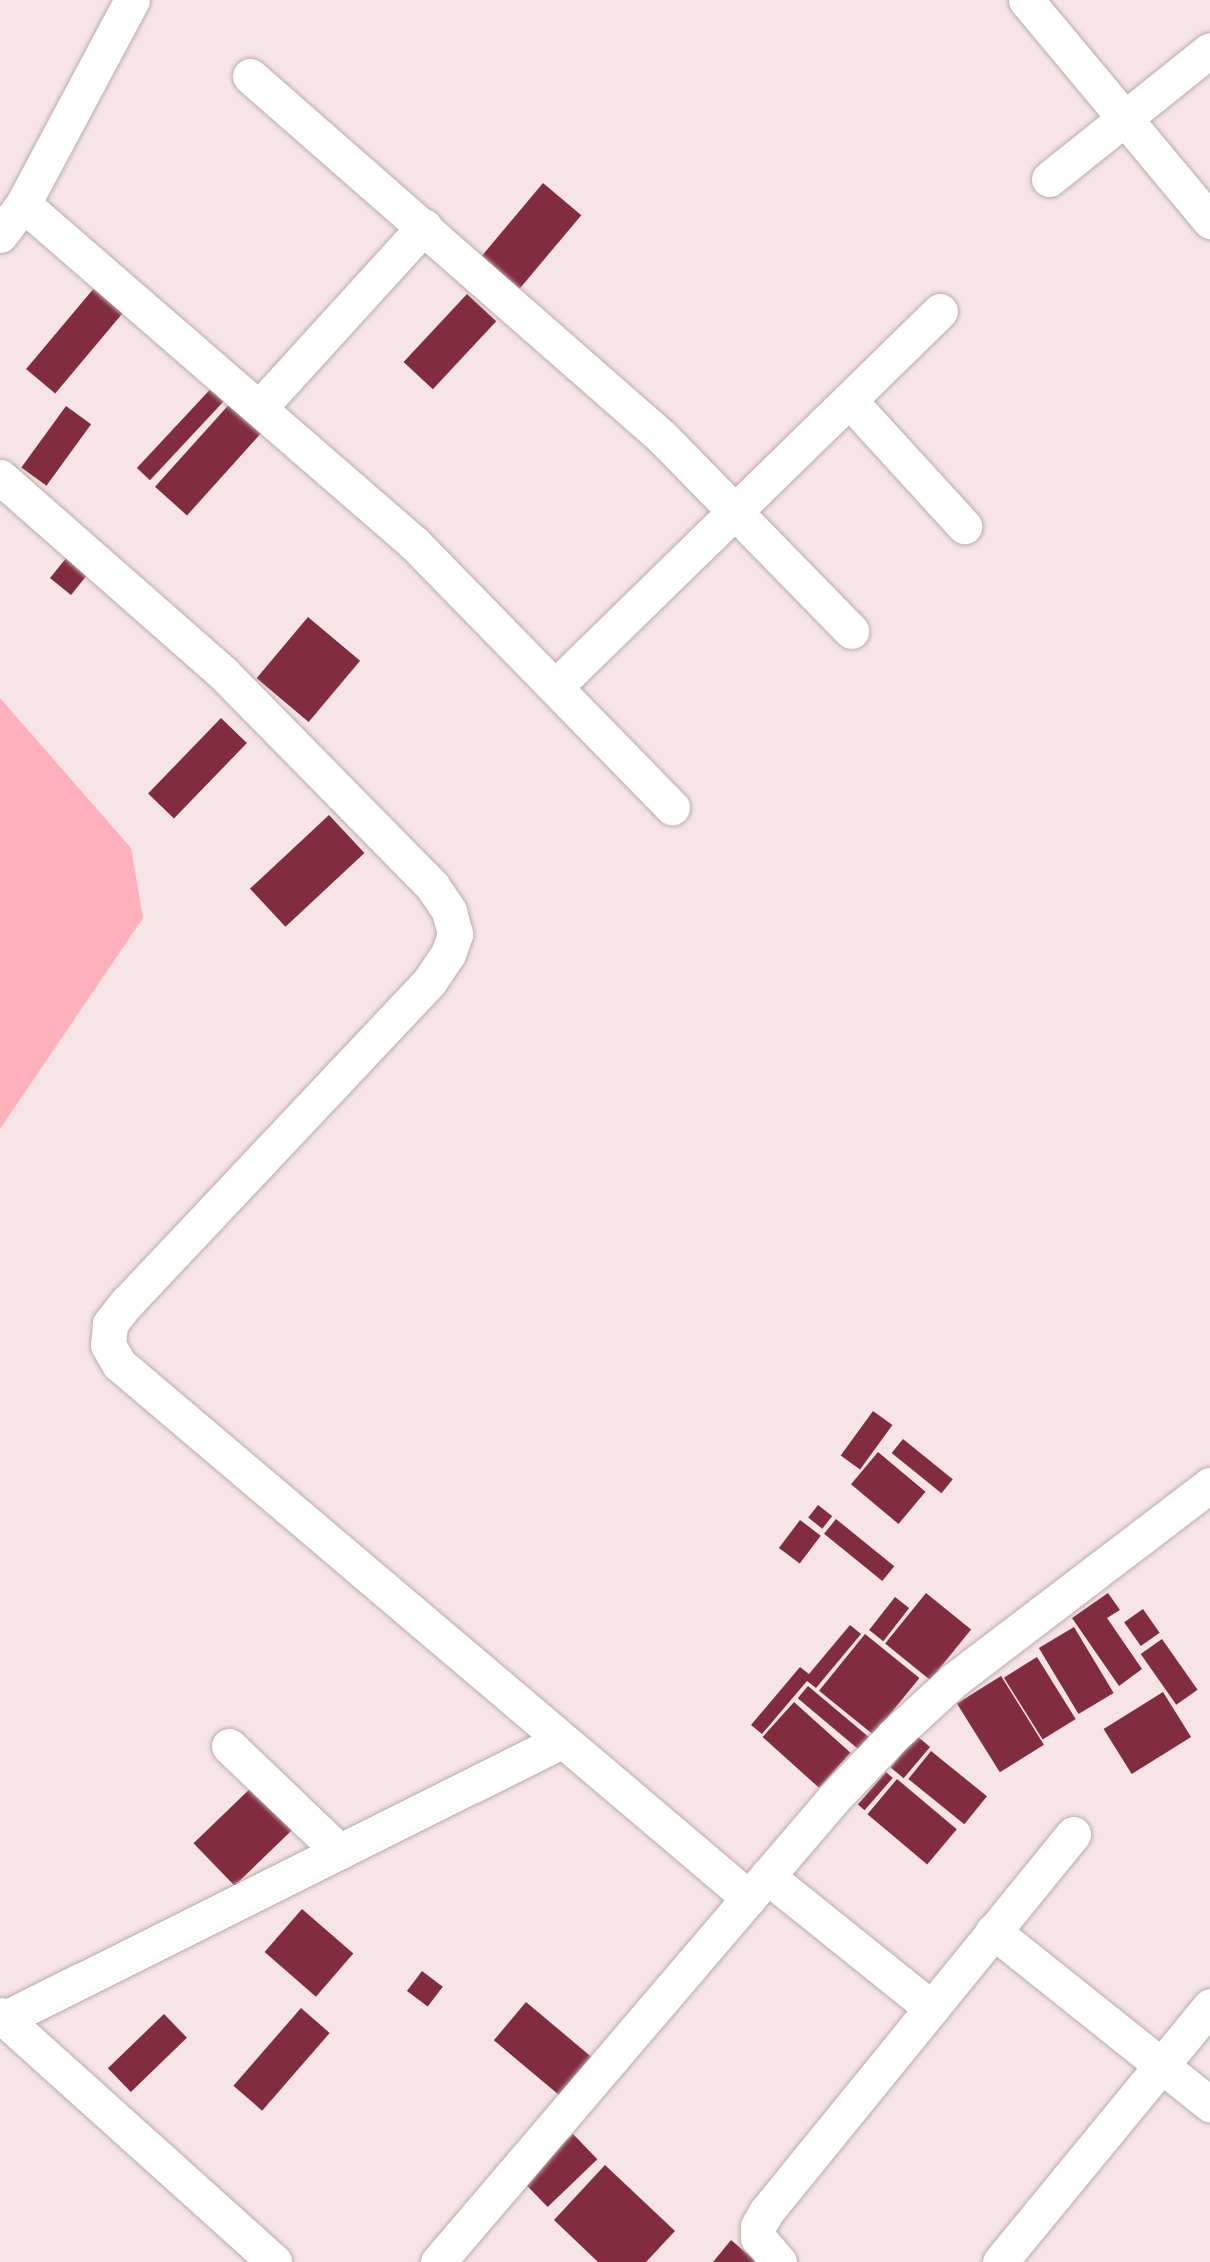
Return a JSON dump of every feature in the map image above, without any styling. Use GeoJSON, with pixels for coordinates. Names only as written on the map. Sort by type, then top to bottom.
{"type":"FeatureCollection","features":[{"type":"Feature","properties":{"kind":"street"},"geometry":{"type":"LineString","coordinates":[[0,235],[23,204],[132,0]]}},
{"type":"Feature","properties":{"kind":"street"},"geometry":{"type":"LineString","coordinates":[[1026,0],[1210,221]]}},
{"type":"Feature","properties":{"kind":"street"},"geometry":{"type":"LineString","coordinates":[[1049,179],[1210,50]]}},
{"type":"Feature","properties":{"kind":"street"},"geometry":{"type":"LineString","coordinates":[[250,76],[662,437],[851,631]]}},
{"type":"Feature","properties":{"kind":"street"},"geometry":{"type":"LineString","coordinates":[[23,204],[415,544],[672,808]]}},
{"type":"Feature","properties":{"kind":"street"},"geometry":{"type":"LineString","coordinates":[[260,407],[424,227]]}},
{"type":"Feature","properties":{"kind":"street"},"geometry":{"type":"LineString","coordinates":[[555,687],[940,311]]}},
{"type":"Feature","properties":{"kind":"street"},"geometry":{"type":"LineString","coordinates":[[849,400],[964,526]]}},
{"type":"Feature","properties":{"kind":"street"},"geometry":{"type":"LineString","coordinates":[[0,478],[224,674],[432,887],[450,911],[455,934],[448,954],[430,981],[127,1302],[110,1324],[108,1345],[120,1364],[560,1741],[931,2008]]}},
{"type":"Feature","properties":{"kind":"street"},"geometry":{"type":"LineString","coordinates":[[438,2262],[758,1887],[893,1736],[954,1680],[1210,1485]]}},
{"type":"Feature","properties":{"kind":"street"},"geometry":{"type":"LineString","coordinates":[[274,2262],[2,2017],[560,1741]]}},
{"type":"Feature","properties":{"kind":"street"},"geometry":{"type":"LineString","coordinates":[[230,1746],[340,1852]]}},
{"type":"Feature","properties":{"kind":"street"},"geometry":{"type":"LineString","coordinates":[[778,2262],[758,2238],[758,2226],[766,2212],[1073,1834]]}},
{"type":"Feature","properties":{"kind":"street"},"geometry":{"type":"LineString","coordinates":[[993,1931],[1210,2104]]}},
{"type":"Feature","properties":{"kind":"street"},"geometry":{"type":"LineString","coordinates":[[1000,2262],[1210,2006]]}},
{"type":"Feature","properties":{"kind":"shaded area"},"geometry":{"type":"Polygon","coordinates":[[[0,698],[131,848],[143,918],[0,1129],[0,698]]]}},
{"type":"Feature","properties":{"kind":"building"},"geometry":{"type":"Polygon","coordinates":[[[543,183],[581,215],[520,289],[481,257],[543,183]]]}},
{"type":"Feature","properties":{"kind":"building"},"geometry":{"type":"Polygon","coordinates":[[[100,281],[129,305],[55,394],[26,369],[100,281]]]}},
{"type":"Feature","properties":{"kind":"building"},"geometry":{"type":"Polygon","coordinates":[[[467,294],[496,321],[433,389],[404,362],[467,294]]]}},
{"type":"Feature","properties":{"kind":"building"},"geometry":{"type":"Polygon","coordinates":[[[218,381],[231,393],[150,480],[137,468],[218,381]]]}},
{"type":"Feature","properties":{"kind":"building"},"geometry":{"type":"Polygon","coordinates":[[[234,399],[266,428],[187,515],[155,487],[234,399]]]}},
{"type":"Feature","properties":{"kind":"building"},"geometry":{"type":"Polygon","coordinates":[[[66,406],[91,424],[46,486],[21,467],[66,406]]]}},
{"type":"Feature","properties":{"kind":"building"},"geometry":{"type":"Polygon","coordinates":[[[67,557],[88,574],[71,595],[50,578],[67,557]]]}},
{"type":"Feature","properties":{"kind":"building"},"geometry":{"type":"Polygon","coordinates":[[[308,617],[360,661],[309,722],[257,678],[308,617]]]}},
{"type":"Feature","properties":{"kind":"building"},"geometry":{"type":"Polygon","coordinates":[[[221,718],[247,743],[174,819],[148,794],[221,718]]]}},
{"type":"Feature","properties":{"kind":"building"},"geometry":{"type":"Polygon","coordinates":[[[329,815],[364,853],[285,927],[250,889],[329,815]]]}},
{"type":"Feature","properties":{"kind":"building"},"geometry":{"type":"Polygon","coordinates":[[[873,1411],[892,1425],[860,1470],[841,1455],[873,1411]]]}},
{"type":"Feature","properties":{"kind":"building"},"geometry":{"type":"Polygon","coordinates":[[[903,1439],[953,1479],[941,1493],[892,1453],[903,1439]]]}},
{"type":"Feature","properties":{"kind":"building"},"geometry":{"type":"Polygon","coordinates":[[[878,1452],[925,1492],[898,1524],[851,1484],[878,1452]]]}},
{"type":"Feature","properties":{"kind":"building"},"geometry":{"type":"Polygon","coordinates":[[[818,1505],[832,1516],[822,1529],[808,1518],[818,1505]]]}},
{"type":"Feature","properties":{"kind":"building"},"geometry":{"type":"Polygon","coordinates":[[[836,1519],[894,1566],[882,1581],[824,1534],[836,1519]]]}},
{"type":"Feature","properties":{"kind":"building"},"geometry":{"type":"Polygon","coordinates":[[[800,1520],[821,1536],[800,1564],[779,1548],[800,1520]]]}},
{"type":"Feature","properties":{"kind":"building"},"geometry":{"type":"Polygon","coordinates":[[[926,1593],[971,1630],[930,1680],[885,1644],[926,1593]]]}},
{"type":"Feature","properties":{"kind":"building"},"geometry":{"type":"Polygon","coordinates":[[[1108,1593],[1120,1610],[1107,1618],[1142,1669],[1119,1686],[1072,1618],[1108,1593]]]}},
{"type":"Feature","properties":{"kind":"building"},"geometry":{"type":"Polygon","coordinates":[[[895,1597],[909,1608],[883,1641],[869,1630],[895,1597]]]}},
{"type":"Feature","properties":{"kind":"building"},"geometry":{"type":"Polygon","coordinates":[[[1143,1609],[1160,1633],[1141,1646],[1124,1622],[1143,1609]]]}},
{"type":"Feature","properties":{"kind":"building"},"geometry":{"type":"Polygon","coordinates":[[[850,1625],[861,1634],[816,1688],[807,1681],[762,1734],[751,1725],[800,1667],[809,1674],[850,1625]]]}},
{"type":"Feature","properties":{"kind":"building"},"geometry":{"type":"Polygon","coordinates":[[[1074,1627],[1114,1693],[1079,1714],[1039,1648],[1074,1627]]]}},
{"type":"Feature","properties":{"kind":"building"},"geometry":{"type":"Polygon","coordinates":[[[865,1634],[919,1678],[873,1735],[819,1691],[865,1634]]]}},
{"type":"Feature","properties":{"kind":"building"},"geometry":{"type":"Polygon","coordinates":[[[1162,1639],[1198,1690],[1176,1705],[1141,1654],[1162,1639]]]}},
{"type":"Feature","properties":{"kind":"building"},"geometry":{"type":"Polygon","coordinates":[[[1037,1657],[1076,1719],[1043,1740],[1004,1678],[1037,1657]]]}},
{"type":"Feature","properties":{"kind":"building"},"geometry":{"type":"Polygon","coordinates":[[[1001,1676],[1044,1745],[1000,1772],[957,1704],[1001,1676]]]}},
{"type":"Feature","properties":{"kind":"building"},"geometry":{"type":"Polygon","coordinates":[[[808,1686],[871,1739],[861,1751],[798,1698],[808,1686]]]}},
{"type":"Feature","properties":{"kind":"building"},"geometry":{"type":"Polygon","coordinates":[[[1163,1692],[1191,1737],[1132,1774],[1104,1729],[1163,1692]]]}},
{"type":"Feature","properties":{"kind":"building"},"geometry":{"type":"Polygon","coordinates":[[[794,1702],[850,1753],[819,1788],[763,1737],[794,1702]]]}},
{"type":"Feature","properties":{"kind":"building"},"geometry":{"type":"Polygon","coordinates":[[[917,1736],[930,1747],[904,1778],[891,1767],[917,1736]]]}},
{"type":"Feature","properties":{"kind":"building"},"geometry":{"type":"Polygon","coordinates":[[[931,1751],[987,1796],[964,1824],[908,1779],[931,1751]]]}},
{"type":"Feature","properties":{"kind":"building"},"geometry":{"type":"Polygon","coordinates":[[[886,1772],[893,1778],[865,1810],[858,1804],[886,1772]]]}},
{"type":"Feature","properties":{"kind":"building"},"geometry":{"type":"Polygon","coordinates":[[[897,1779],[957,1829],[927,1864],[867,1814],[897,1779]]]}},
{"type":"Feature","properties":{"kind":"building"},"geometry":{"type":"Polygon","coordinates":[[[259,1780],[300,1822],[235,1886],[194,1843],[259,1780]]]}},
{"type":"Feature","properties":{"kind":"building"},"geometry":{"type":"Polygon","coordinates":[[[302,1909],[353,1954],[316,1997],[265,1952],[302,1909]]]}},
{"type":"Feature","properties":{"kind":"building"},"geometry":{"type":"Polygon","coordinates":[[[422,1971],[443,1987],[428,2007],[407,1991],[422,1971]]]}},
{"type":"Feature","properties":{"kind":"building"},"geometry":{"type":"Polygon","coordinates":[[[526,2002],[600,2064],[567,2102],[494,2040],[526,2002]]]}},
{"type":"Feature","properties":{"kind":"building"},"geometry":{"type":"Polygon","coordinates":[[[301,2008],[330,2033],[262,2111],[233,2086],[301,2008]]]}},
{"type":"Feature","properties":{"kind":"building"},"geometry":{"type":"Polygon","coordinates":[[[164,2014],[187,2038],[131,2092],[108,2068],[164,2014]]]}},
{"type":"Feature","properties":{"kind":"building"},"geometry":{"type":"Polygon","coordinates":[[[573,2134],[597,2159],[548,2207],[523,2182],[573,2134]]]}},
{"type":"Feature","properties":{"kind":"building"},"geometry":{"type":"Polygon","coordinates":[[[605,2165],[675,2231],[646,2262],[598,2262],[554,2220],[605,2165]]]}},
{"type":"Feature","properties":{"kind":"building"},"geometry":{"type":"Polygon","coordinates":[[[731,2240],[757,2262],[713,2262],[731,2240]]]}}]}
